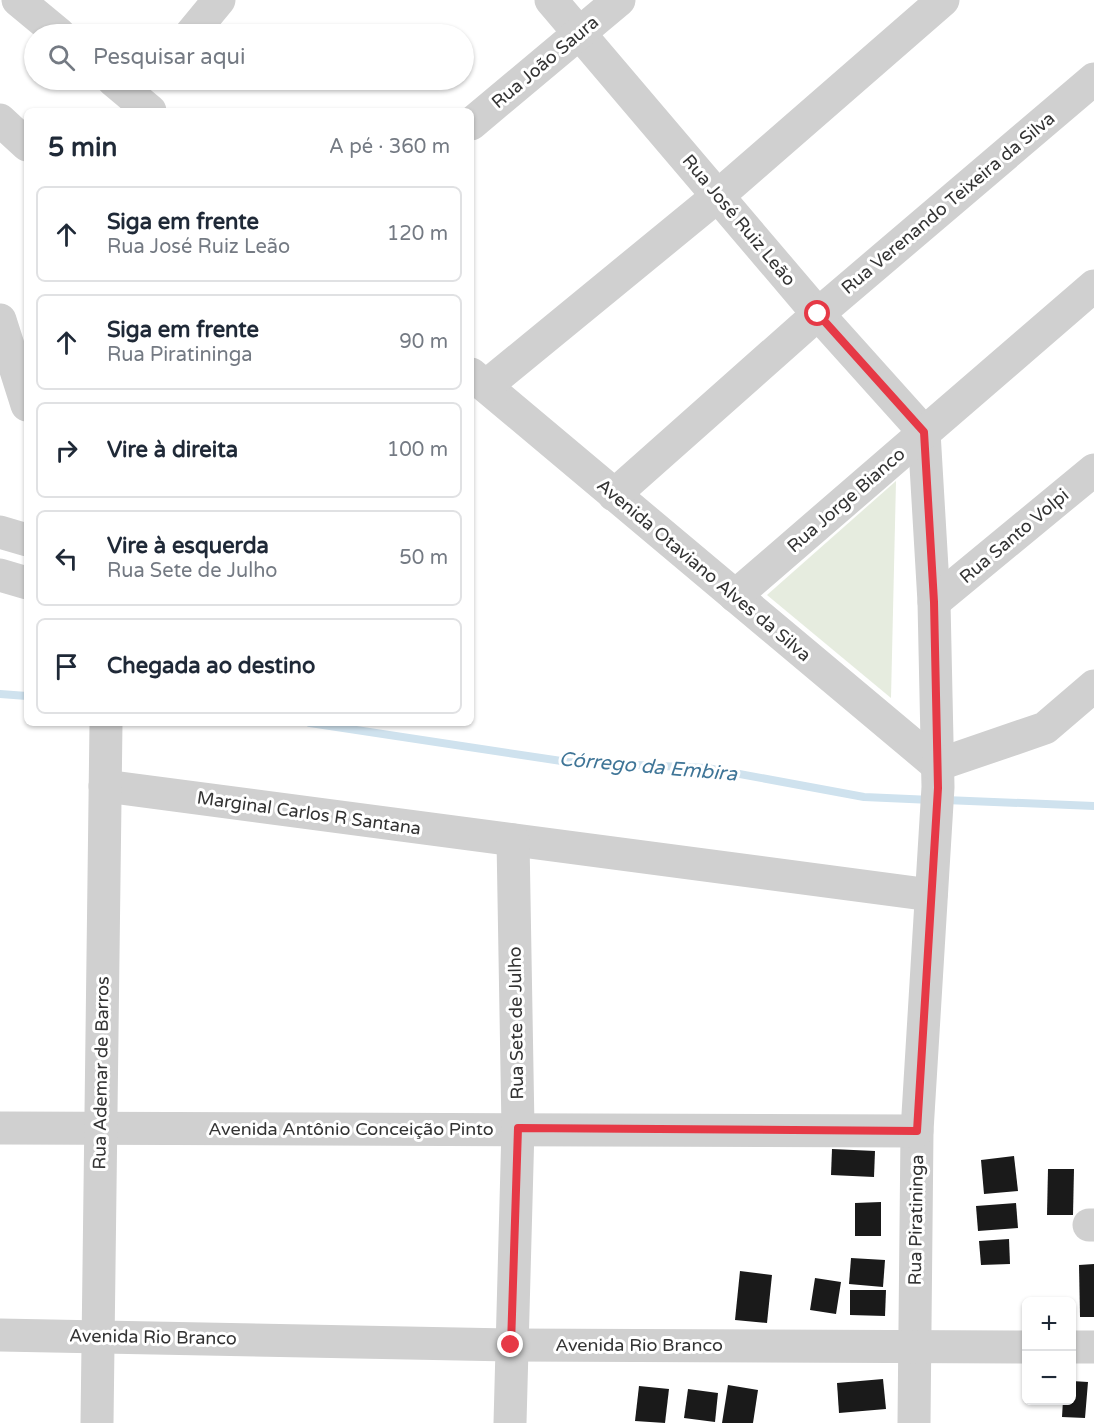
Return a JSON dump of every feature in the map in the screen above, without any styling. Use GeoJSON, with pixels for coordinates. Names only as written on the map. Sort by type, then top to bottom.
{"type":"FeatureCollection","features":[{"type":"Feature","properties":{"kind":"street"},"geometry":{"type":"LineString","coordinates":[[18,0],[47,24]]}},
{"type":"Feature","properties":{"kind":"street"},"geometry":{"type":"LineString","coordinates":[[199,24],[219,0]]}},
{"type":"Feature","properties":{"kind":"street","name":"Rua José Ruiz Leão"},"geometry":{"type":"LineString","coordinates":[[551,0],[818,314],[924,432]]}},
{"type":"Feature","properties":{"kind":"street","name":"Rua João Saura"},"geometry":{"type":"LineString","coordinates":[[474,122],[619,0]]}},
{"type":"Feature","properties":{"kind":"street"},"geometry":{"type":"LineString","coordinates":[[479,380],[718,195],[943,0]]}},
{"type":"Feature","properties":{"kind":"street","name":"Rua Verenando Teixeira da Silva"},"geometry":{"type":"LineString","coordinates":[[614,495],[818,314],[1094,79]]}},
{"type":"Feature","properties":{"kind":"street"},"geometry":{"type":"LineString","coordinates":[[0,120],[24,141]]}},
{"type":"Feature","properties":{"kind":"street","name":"Rua Jorge Bianco"},"geometry":{"type":"LineString","coordinates":[[735,596],[1094,286]]}},
{"type":"Feature","properties":{"kind":"street"},"geometry":{"type":"LineString","coordinates":[[0,320],[24,396]]}},
{"type":"Feature","properties":{"kind":"street","name":"Avenida Otaviano Alves da Silva"},"geometry":{"type":"LineString","coordinates":[[479,380],[735,596],[938,776]]}},
{"type":"Feature","properties":{"kind":"street"},"geometry":{"type":"LineString","coordinates":[[924,432],[934,602],[938,776],[1045,728],[1094,686]]}},
{"type":"Feature","properties":{"kind":"street","name":"Rua Santo Volpi"},"geometry":{"type":"LineString","coordinates":[[934,602],[1094,470]]}},
{"type":"Feature","properties":{"kind":"street"},"geometry":{"type":"LineString","coordinates":[[0,532],[24,539]]}},
{"type":"Feature","properties":{"kind":"street"},"geometry":{"type":"LineString","coordinates":[[0,575],[24,582]]}},
{"type":"Feature","properties":{"kind":"street","name":"Rua Ademar de Barros"},"geometry":{"type":"LineString","coordinates":[[97,1423],[106,726]]}},
{"type":"Feature","properties":{"kind":"street","name":"Rua Piratininga"},"geometry":{"type":"LineString","coordinates":[[914,1423],[917,1131],[938,776]]}},
{"type":"Feature","properties":{"kind":"street","name":"Marginal Carlos R Santana"},"geometry":{"type":"LineString","coordinates":[[105,786],[931,895]]}},
{"type":"Feature","properties":{"kind":"street","name":"Rua Sete de Julho"},"geometry":{"type":"LineString","coordinates":[[510,1423],[518,1128],[513,840]]}},
{"type":"Feature","properties":{"kind":"street","name":"Avenida Antônio Conceição Pinto"},"geometry":{"type":"LineString","coordinates":[[0,1128],[917,1131]]}},
{"type":"Feature","properties":{"kind":"street","name":"Avenida Rio Branco"},"geometry":{"type":"LineString","coordinates":[[0,1335],[511,1345],[1022,1347]]}},
{"type":"Feature","properties":{"kind":"street"},"geometry":{"type":"LineString","coordinates":[[1076,1347],[1094,1347]]}},
{"type":"Feature","properties":{"kind":"shaded area"},"geometry":{"type":"Polygon","coordinates":[[[896,481],[891,698],[767,595],[896,481]]]}},
{"type":"Feature","properties":{"kind":"building"},"geometry":{"type":"Polygon","coordinates":[[[832,1149],[875,1151],[874,1177],[831,1175],[832,1149]]]}},
{"type":"Feature","properties":{"kind":"building"},"geometry":{"type":"Polygon","coordinates":[[[1014,1156],[1018,1191],[984,1194],[981,1160],[1014,1156]]]}},
{"type":"Feature","properties":{"kind":"building"},"geometry":{"type":"Polygon","coordinates":[[[1048,1169],[1074,1169],[1073,1215],[1047,1215],[1048,1169]]]}},
{"type":"Feature","properties":{"kind":"building"},"geometry":{"type":"Polygon","coordinates":[[[881,1202],[881,1236],[855,1236],[855,1203],[881,1202]]]}},
{"type":"Feature","properties":{"kind":"building"},"geometry":{"type":"Polygon","coordinates":[[[1016,1203],[1018,1228],[978,1231],[976,1206],[1016,1203]]]}},
{"type":"Feature","properties":{"kind":"building"},"geometry":{"type":"Polygon","coordinates":[[[1009,1239],[1010,1264],[981,1265],[979,1241],[1009,1239]]]}},
{"type":"Feature","properties":{"kind":"building"},"geometry":{"type":"Polygon","coordinates":[[[851,1258],[885,1260],[883,1287],[849,1284],[851,1258]]]}},
{"type":"Feature","properties":{"kind":"building"},"geometry":{"type":"Polygon","coordinates":[[[1094,1264],[1094,1317],[1080,1317],[1079,1265],[1094,1264]]]}},
{"type":"Feature","properties":{"kind":"building"},"geometry":{"type":"Polygon","coordinates":[[[740,1271],[772,1275],[767,1323],[735,1320],[740,1271]]]}},
{"type":"Feature","properties":{"kind":"building"},"geometry":{"type":"Polygon","coordinates":[[[815,1278],[841,1282],[836,1314],[810,1310],[815,1278]]]}},
{"type":"Feature","properties":{"kind":"building"},"geometry":{"type":"Polygon","coordinates":[[[850,1290],[886,1290],[885,1316],[850,1315],[850,1290]]]}},
{"type":"Feature","properties":{"kind":"building"},"geometry":{"type":"Polygon","coordinates":[[[883,1379],[886,1409],[839,1413],[837,1383],[883,1379]]]}},
{"type":"Feature","properties":{"kind":"building"},"geometry":{"type":"Polygon","coordinates":[[[1076,1381],[1088,1382],[1085,1418],[1062,1417],[1063,1405],[1076,1405],[1076,1381]]]}},
{"type":"Feature","properties":{"kind":"building"},"geometry":{"type":"Polygon","coordinates":[[[728,1385],[758,1390],[753,1423],[722,1423],[728,1385]]]}},
{"type":"Feature","properties":{"kind":"building"},"geometry":{"type":"Polygon","coordinates":[[[639,1386],[669,1389],[665,1423],[635,1421],[639,1386]]]}},
{"type":"Feature","properties":{"kind":"building"},"geometry":{"type":"Polygon","coordinates":[[[688,1389],[718,1393],[715,1422],[684,1418],[688,1389]]]}},
{"type":"Feature","properties":{"kind":"waterway","name":"Córrego da Embira"},"geometry":{"type":"LineString","coordinates":[[0,694],[24,696]]}},
{"type":"Feature","properties":{"kind":"waterway","name":"Córrego da Embira"},"geometry":{"type":"LineString","coordinates":[[330,726],[568,762],[707,768],[864,797],[932,800]]}},
{"type":"Feature","properties":{"kind":"waterway","name":"Córrego da Embira"},"geometry":{"type":"LineString","coordinates":[[945,800],[1094,806]]}},
{"type":"Feature","properties":{"kind":"route"},"geometry":{"type":"LineString","coordinates":[[511,1345],[518,1128],[917,1131],[938,788],[934,602],[924,432],[818,314]]}}]}
